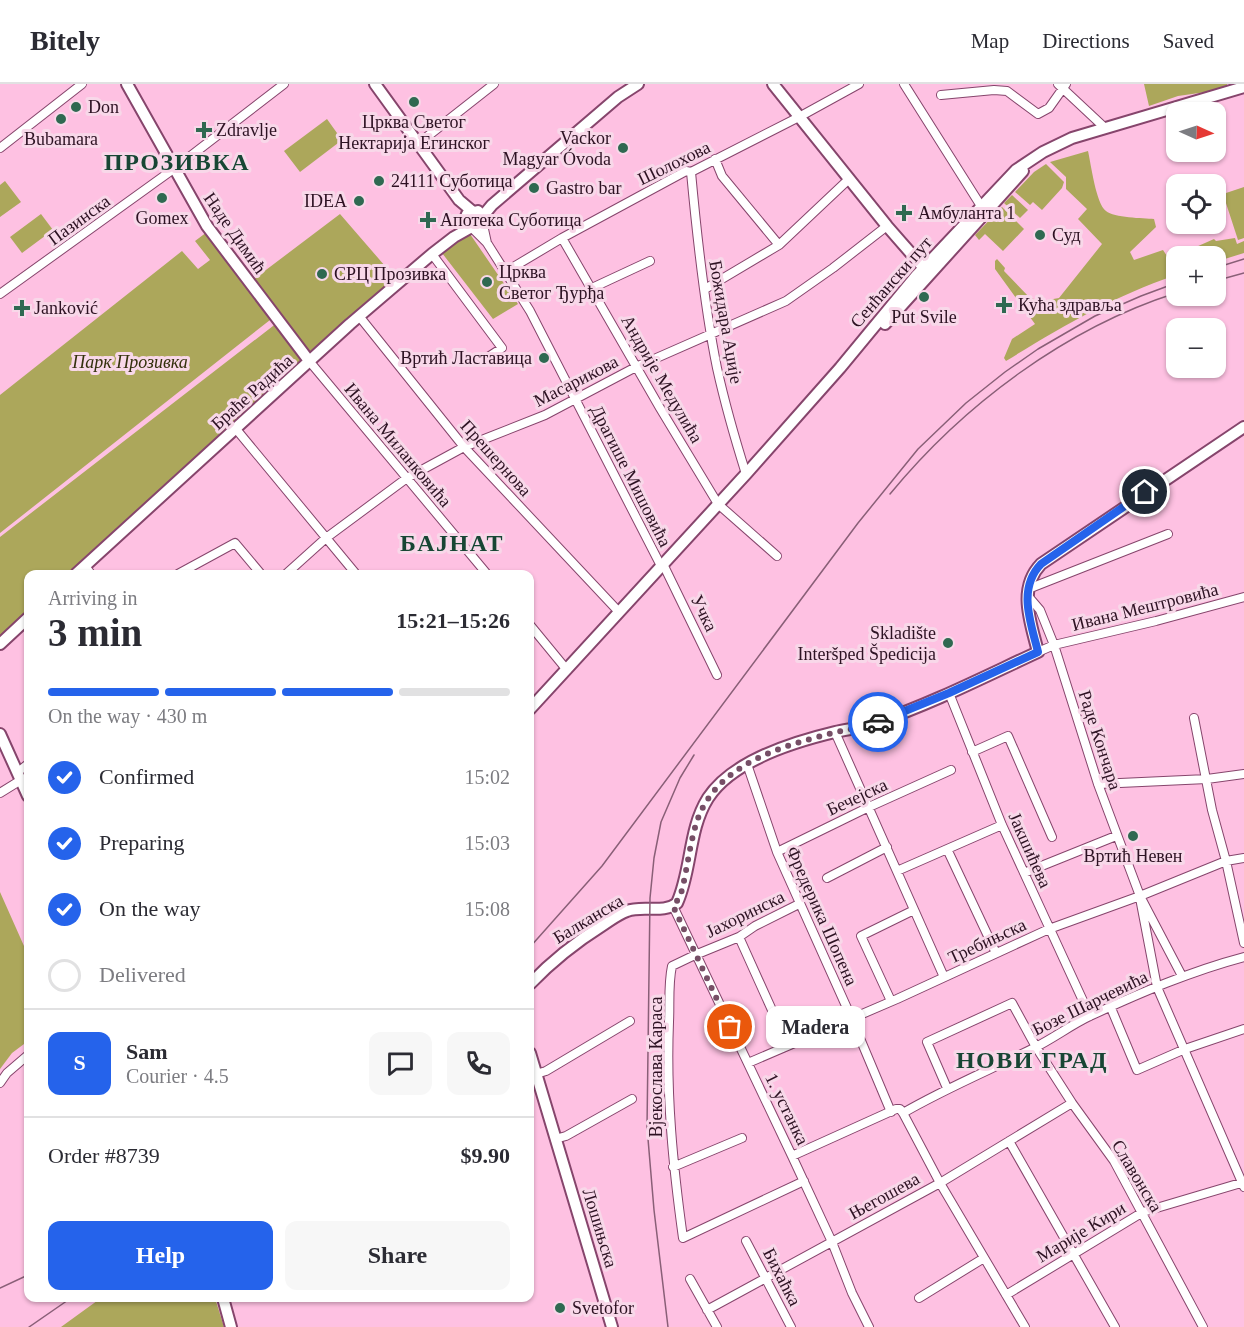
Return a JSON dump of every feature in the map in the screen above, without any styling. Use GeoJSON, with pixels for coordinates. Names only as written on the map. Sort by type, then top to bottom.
{"type":"FeatureCollection","features":[{"type":"Feature","properties":{"kind":"street"},"geometry":{"type":"LineString","coordinates":[[0,148],[82,84]]}},
{"type":"Feature","properties":{"kind":"street","name":"Наде Димић"},"geometry":{"type":"LineString","coordinates":[[127,84],[207,226],[310,362]]}},
{"type":"Feature","properties":{"kind":"street","name":"Пазинска"},"geometry":{"type":"LineString","coordinates":[[0,294],[175,168],[284,84]]}},
{"type":"Feature","properties":{"kind":"street"},"geometry":{"type":"LineString","coordinates":[[419,143],[494,84]]}},
{"type":"Feature","properties":{"kind":"street"},"geometry":{"type":"LineString","coordinates":[[379,85],[473,220],[618,97],[638,84]]}},
{"type":"Feature","properties":{"kind":"street"},"geometry":{"type":"LineString","coordinates":[[773,84],[927,272]]}},
{"type":"Feature","properties":{"kind":"street","name":"Шолохова"},"geometry":{"type":"LineString","coordinates":[[505,272],[562,238],[686,171],[691,172],[859,84]]}},
{"type":"Feature","properties":{"kind":"street"},"geometry":{"type":"LineString","coordinates":[[904,84],[981,206]]}},
{"type":"Feature","properties":{"kind":"street"},"geometry":{"type":"LineString","coordinates":[[941,95],[1007,91],[1038,114],[1049,108],[1062,86],[1105,128]]}},
{"type":"Feature","properties":{"kind":"street"},"geometry":{"type":"LineString","coordinates":[[1028,163],[1058,143],[1244,87]]}},
{"type":"Feature","properties":{"kind":"street"},"geometry":{"type":"LineString","coordinates":[[715,159],[722,176],[779,245]]}},
{"type":"Feature","properties":{"kind":"street","name":"Сенћански пут"},"geometry":{"type":"LineString","coordinates":[[927,272],[981,206],[1016,170],[1028,163]]}},
{"type":"Feature","properties":{"kind":"street","name":"Сенћански пут"},"geometry":{"type":"LineString","coordinates":[[534,706],[927,272],[1020,176],[1028,163]]}},
{"type":"Feature","properties":{"kind":"street","name":"Божидара Аџије"},"geometry":{"type":"LineString","coordinates":[[691,172],[696,230],[711,335],[728,413],[746,474]]}},
{"type":"Feature","properties":{"kind":"street"},"geometry":{"type":"LineString","coordinates":[[705,289],[779,245],[849,179]]}},
{"type":"Feature","properties":{"kind":"street","name":"Браће Радића"},"geometry":{"type":"LineString","coordinates":[[88,570],[359,316],[473,220]]}},
{"type":"Feature","properties":{"kind":"street","name":"Драгише Мишовића"},"geometry":{"type":"LineString","coordinates":[[473,220],[530,311],[662,565]]}},
{"type":"Feature","properties":{"kind":"street","name":"Драгише Мишовића"},"geometry":{"type":"LineString","coordinates":[[473,220],[487,243]]}},
{"type":"Feature","properties":{"kind":"street","name":"Масарикова"},"geometry":{"type":"LineString","coordinates":[[290,570],[326,538],[407,478],[465,447],[545,415],[636,367],[797,295],[887,226]]}},
{"type":"Feature","properties":{"kind":"street","name":"Андрије Медулића"},"geometry":{"type":"LineString","coordinates":[[562,238],[718,504],[777,556]]}},
{"type":"Feature","properties":{"kind":"street"},"geometry":{"type":"LineString","coordinates":[[432,254],[502,348],[485,359]]}},
{"type":"Feature","properties":{"kind":"street"},"geometry":{"type":"LineString","coordinates":[[592,288],[650,261]]}},
{"type":"Feature","properties":{"kind":"street","name":"Прешернова"},"geometry":{"type":"LineString","coordinates":[[359,316],[465,447],[619,612]]}},
{"type":"Feature","properties":{"kind":"street","name":"Ивана Миланковића"},"geometry":{"type":"LineString","coordinates":[[310,362],[484,570]]}},
{"type":"Feature","properties":{"kind":"street"},"geometry":{"type":"LineString","coordinates":[[673,906],[680,897],[697,821],[708,799],[727,776],[747,764],[789,746],[835,732],[872,725],[1038,652],[1027,610],[1028,592],[1033,572],[1041,564],[1244,427]]}},
{"type":"Feature","properties":{"kind":"street"},"geometry":{"type":"LineString","coordinates":[[236,429],[353,570]]}},
{"type":"Feature","properties":{"kind":"street"},"geometry":{"type":"LineString","coordinates":[[1028,592],[1168,534]]}},
{"type":"Feature","properties":{"kind":"street"},"geometry":{"type":"LineString","coordinates":[[185,570],[235,543],[258,570]]}},
{"type":"Feature","properties":{"kind":"street","name":"Учка"},"geometry":{"type":"LineString","coordinates":[[662,565],[717,675]]}},
{"type":"Feature","properties":{"kind":"street","name":"Раде Кончара"},"geometry":{"type":"LineString","coordinates":[[1028,592],[1040,610],[1054,645],[1098,784],[1140,896],[1182,976]]}},
{"type":"Feature","properties":{"kind":"street","name":"Ивана Мештровића"},"geometry":{"type":"LineString","coordinates":[[1038,652],[1054,645],[1244,597]]}},
{"type":"Feature","properties":{"kind":"street"},"geometry":{"type":"LineString","coordinates":[[2,642],[24,622]]}},
{"type":"Feature","properties":{"kind":"street"},"geometry":{"type":"LineString","coordinates":[[534,630],[567,670]]}},
{"type":"Feature","properties":{"kind":"street","name":"Јакшићева"},"geometry":{"type":"LineString","coordinates":[[949,693],[1002,825],[1090,1016]]}},
{"type":"Feature","properties":{"kind":"street"},"geometry":{"type":"LineString","coordinates":[[1194,718],[1212,810],[1244,943]]}},
{"type":"Feature","properties":{"kind":"street"},"geometry":{"type":"LineString","coordinates":[[835,732],[944,978]]}},
{"type":"Feature","properties":{"kind":"street"},"geometry":{"type":"LineString","coordinates":[[0,734],[24,787]]}},
{"type":"Feature","properties":{"kind":"street"},"geometry":{"type":"LineString","coordinates":[[972,752],[1008,736],[1052,837]]}},
{"type":"Feature","properties":{"kind":"street","name":"Фредерика Шопена"},"geometry":{"type":"LineString","coordinates":[[747,764],[777,852],[891,1112]]}},
{"type":"Feature","properties":{"kind":"street"},"geometry":{"type":"LineString","coordinates":[[0,793],[24,769]]}},
{"type":"Feature","properties":{"kind":"street","name":"Бечејска"},"geometry":{"type":"LineString","coordinates":[[777,852],[951,770]]}},
{"type":"Feature","properties":{"kind":"street"},"geometry":{"type":"LineString","coordinates":[[1098,784],[1207,779],[1244,774]]}},
{"type":"Feature","properties":{"kind":"street"},"geometry":{"type":"LineString","coordinates":[[897,871],[1002,825]]}},
{"type":"Feature","properties":{"kind":"street"},"geometry":{"type":"LineString","coordinates":[[1024,873],[1116,836]]}},
{"type":"Feature","properties":{"kind":"street"},"geometry":{"type":"LineString","coordinates":[[827,878],[887,847]]}},
{"type":"Feature","properties":{"kind":"street"},"geometry":{"type":"LineString","coordinates":[[948,849],[996,953]]}},
{"type":"Feature","properties":{"kind":"street","name":"Требињска"},"geometry":{"type":"LineString","coordinates":[[748,1063],[944,978],[1049,929],[1140,896],[1226,861],[1244,858]]}},
{"type":"Feature","properties":{"kind":"street","name":"Раде Кончара"},"geometry":{"type":"LineString","coordinates":[[1140,896],[1157,987],[1243,1184]]}},
{"type":"Feature","properties":{"kind":"street","name":"Јахоринска"},"geometry":{"type":"LineString","coordinates":[[672,966],[738,937],[799,904]]}},
{"type":"Feature","properties":{"kind":"street","name":"1. устанка"},"geometry":{"type":"LineString","coordinates":[[673,906],[804,1181],[869,1327]]}},
{"type":"Feature","properties":{"kind":"street","name":"Балканска"},"geometry":{"type":"LineString","coordinates":[[534,980],[553,960],[624,912],[639,908],[673,906]]}},
{"type":"Feature","properties":{"kind":"street"},"geometry":{"type":"LineString","coordinates":[[891,1001],[861,936],[914,910]]}},
{"type":"Feature","properties":{"kind":"street"},"geometry":{"type":"LineString","coordinates":[[738,937],[776,1019]]}},
{"type":"Feature","properties":{"kind":"street","name":"Бозе Шарчевића"},"geometry":{"type":"LineString","coordinates":[[903,1113],[947,1088],[1036,1047],[1090,1016],[1182,976],[1244,957]]}},
{"type":"Feature","properties":{"kind":"street","name":"Вјекослава Караса"},"geometry":{"type":"LineString","coordinates":[[672,966],[668,1092],[673,1167],[682,1238],[804,1181]]}},
{"type":"Feature","properties":{"kind":"street","name":"Славонска"},"geometry":{"type":"LineString","coordinates":[[947,1088],[927,1042],[1012,1003],[1036,1047],[1072,1103],[1114,1161],[1203,1327]]}},
{"type":"Feature","properties":{"kind":"street"},"geometry":{"type":"LineString","coordinates":[[1111,1008],[1137,1070],[1185,1049],[1244,1029]]}},
{"type":"Feature","properties":{"kind":"street"},"geometry":{"type":"LineString","coordinates":[[536,1074],[546,1071],[630,1021]]}},
{"type":"Feature","properties":{"kind":"street"},"geometry":{"type":"LineString","coordinates":[[0,1083],[7,1073],[24,1058]]}},
{"type":"Feature","properties":{"kind":"street","name":"Лошињска"},"geometry":{"type":"LineString","coordinates":[[534,1067],[612,1327]]}},
{"type":"Feature","properties":{"kind":"street"},"geometry":{"type":"LineString","coordinates":[[555,1139],[566,1136],[632,1099]]}},
{"type":"Feature","properties":{"kind":"street","name":"Његошева"},"geometry":{"type":"LineString","coordinates":[[707,1310],[939,1183],[1072,1103]]}},
{"type":"Feature","properties":{"kind":"street"},"geometry":{"type":"LineString","coordinates":[[792,1156],[900,1109],[939,1183],[1025,1327]]}},
{"type":"Feature","properties":{"kind":"street"},"geometry":{"type":"LineString","coordinates":[[673,1167],[742,1138]]}},
{"type":"Feature","properties":{"kind":"street"},"geometry":{"type":"LineString","coordinates":[[1010,1142],[1115,1327]]}},
{"type":"Feature","properties":{"kind":"street","name":"Марије Кири"},"geometry":{"type":"LineString","coordinates":[[1006,1295],[1143,1212],[1243,1184]]}},
{"type":"Feature","properties":{"kind":"street","name":"Бихаћка"},"geometry":{"type":"LineString","coordinates":[[746,1241],[791,1327]]}},
{"type":"Feature","properties":{"kind":"street"},"geometry":{"type":"LineString","coordinates":[[919,1298],[984,1258]]}},
{"type":"Feature","properties":{"kind":"street"},"geometry":{"type":"LineString","coordinates":[[690,1279],[717,1327]]}},
{"type":"Feature","properties":{"kind":"street"},"geometry":{"type":"LineString","coordinates":[[224,1302],[231,1327]]}},
{"type":"Feature","properties":{"kind":"green space"},"geometry":{"type":"Polygon","coordinates":[[[1144,84],[1227,84],[1227,89],[1178,96],[1149,106],[1144,84]]]}},
{"type":"Feature","properties":{"kind":"green space"},"geometry":{"type":"Polygon","coordinates":[[[327,119],[342,140],[300,172],[284,151],[327,119]]]}},
{"type":"Feature","properties":{"kind":"green space"},"geometry":{"type":"Polygon","coordinates":[[[1088,151],[1102,207],[1110,213],[1122,216],[1154,219],[1156,227],[1130,252],[1134,260],[1163,250],[1166,254],[1166,279],[1088,313],[1006,361],[1004,358],[1012,339],[1035,324],[995,269],[995,261],[997,259],[1005,268],[1004,271],[1030,298],[1042,301],[1059,298],[1102,244],[1078,219],[1087,209],[1066,189],[1066,177],[1050,162],[1088,151]]]}},
{"type":"Feature","properties":{"kind":"green space"},"geometry":{"type":"Polygon","coordinates":[[[1046,164],[1064,182],[1062,188],[1042,210],[1033,202],[1030,205],[1015,192],[1034,172],[1046,164]]]}},
{"type":"Feature","properties":{"kind":"green space"},"geometry":{"type":"Polygon","coordinates":[[[5,181],[21,202],[0,217],[0,185],[5,181]]]}},
{"type":"Feature","properties":{"kind":"green space"},"geometry":{"type":"Polygon","coordinates":[[[1244,187],[1244,238],[1238,240],[1226,203],[1226,193],[1244,187]]]}},
{"type":"Feature","properties":{"kind":"green space"},"geometry":{"type":"Polygon","coordinates":[[[1012,195],[1028,210],[1020,218],[1004,203],[1012,195]]]}},
{"type":"Feature","properties":{"kind":"green space"},"geometry":{"type":"Polygon","coordinates":[[[1002,207],[1024,229],[1003,251],[985,234],[979,240],[975,235],[1002,207]]]}},
{"type":"Feature","properties":{"kind":"green space"},"geometry":{"type":"Polygon","coordinates":[[[41,214],[53,230],[22,253],[10,237],[41,214]]]}},
{"type":"Feature","properties":{"kind":"green space"},"geometry":{"type":"Polygon","coordinates":[[[340,214],[398,281],[75,570],[24,570],[24,618],[0,639],[0,537],[282,319],[254,279],[340,214]]]}},
{"type":"Feature","properties":{"kind":"green space","name":"Парк Прозивка"},"geometry":{"type":"Polygon","coordinates":[[[207,232],[270,320],[0,533],[0,395],[182,251],[198,269],[210,260],[195,241],[207,232]]]}},
{"type":"Feature","properties":{"kind":"green space"},"geometry":{"type":"Polygon","coordinates":[[[470,234],[518,304],[493,319],[442,253],[470,234]]]}},
{"type":"Feature","properties":{"kind":"green space"},"geometry":{"type":"Polygon","coordinates":[[[1235,238],[1237,244],[1244,241],[1244,253],[1226,259],[1226,246],[1198,246],[1214,239],[1216,241],[1235,238]]]}},
{"type":"Feature","properties":{"kind":"green space"},"geometry":{"type":"Polygon","coordinates":[[[0,892],[24,946],[24,1044],[12,1053],[0,1069],[0,892]]]}},
{"type":"Feature","properties":{"kind":"green space"},"geometry":{"type":"Polygon","coordinates":[[[95,1302],[216,1302],[224,1327],[61,1327],[95,1302]]]}},
{"type":"Feature","properties":{"kind":"railway"},"geometry":{"type":"LineString","coordinates":[[1226,265],[1244,259]]}},
{"type":"Feature","properties":{"kind":"railway"},"geometry":{"type":"LineString","coordinates":[[1226,278],[1244,273]]}},
{"type":"Feature","properties":{"kind":"railway"},"geometry":{"type":"LineString","coordinates":[[534,942],[602,866],[858,523],[918,449],[966,403],[1038,349],[1095,316],[1166,287]]}},
{"type":"Feature","properties":{"kind":"railway"},"geometry":{"type":"LineString","coordinates":[[890,494],[950,430],[1019,373],[1095,327],[1166,297]]}},
{"type":"Feature","properties":{"kind":"railway"},"geometry":{"type":"LineString","coordinates":[[668,1327],[647,1127],[650,898],[661,822],[680,778],[694,755]]}},
{"type":"Feature","properties":{"kind":"railway"},"geometry":{"type":"LineString","coordinates":[[0,1288],[24,1277]]}},
{"type":"Feature","properties":{"kind":"railway"},"geometry":{"type":"LineString","coordinates":[[29,1327],[65,1302]]}},
{"type":"Feature","properties":{"kind":"way so far"},"geometry":{"type":"LineString","coordinates":[[730,1027],[673,906],[680,897],[697,821],[708,799],[718,786],[727,776],[747,764],[789,746],[878,722]]}},
{"type":"Feature","properties":{"kind":"place","name":"Црква Светог Нектарија Егинског"},"geometry":{"type":"Point","coordinates":[414,102]}},
{"type":"Feature","properties":{"kind":"place","name":"Don"},"geometry":{"type":"Point","coordinates":[76,107]}},
{"type":"Feature","properties":{"kind":"place","name":"Bubamara"},"geometry":{"type":"Point","coordinates":[61,119]}},
{"type":"Feature","properties":{"kind":"place","name":"Zdravlje"},"geometry":{"type":"Point","coordinates":[204,130]}},
{"type":"Feature","properties":{"kind":"place","name":"Vackor Magyar Óvoda"},"geometry":{"type":"Point","coordinates":[623,148]}},
{"type":"Feature","properties":{"kind":"place","name":"24111 Суботица"},"geometry":{"type":"Point","coordinates":[379,181]}},
{"type":"Feature","properties":{"kind":"place","name":"Gastro bar"},"geometry":{"type":"Point","coordinates":[534,188]}},
{"type":"Feature","properties":{"kind":"place","name":"Gomex"},"geometry":{"type":"Point","coordinates":[162,198]}},
{"type":"Feature","properties":{"kind":"place","name":"IDEA"},"geometry":{"type":"Point","coordinates":[359,201]}},
{"type":"Feature","properties":{"kind":"place","name":"Амбуланта 1"},"geometry":{"type":"Point","coordinates":[904,213]}},
{"type":"Feature","properties":{"kind":"place","name":"Апотека Суботица"},"geometry":{"type":"Point","coordinates":[428,220]}},
{"type":"Feature","properties":{"kind":"place","name":"Суд"},"geometry":{"type":"Point","coordinates":[1040,235]}},
{"type":"Feature","properties":{"kind":"place","name":"СРЦ Прозивка"},"geometry":{"type":"Point","coordinates":[322,274]}},
{"type":"Feature","properties":{"kind":"place","name":"Црква Светог Ђурђа"},"geometry":{"type":"Point","coordinates":[487,282]}},
{"type":"Feature","properties":{"kind":"place","name":"Put Svile"},"geometry":{"type":"Point","coordinates":[924,297]}},
{"type":"Feature","properties":{"kind":"place","name":"Кућа здравља"},"geometry":{"type":"Point","coordinates":[1004,305]}},
{"type":"Feature","properties":{"kind":"place","name":"Janković"},"geometry":{"type":"Point","coordinates":[22,308]}},
{"type":"Feature","properties":{"kind":"place","name":"Вртић Ластавица"},"geometry":{"type":"Point","coordinates":[544,358]}},
{"type":"Feature","properties":{"kind":"place","name":"Skladište Interšped Špedicija"},"geometry":{"type":"Point","coordinates":[948,643]}},
{"type":"Feature","properties":{"kind":"place","name":"Вртић Невен"},"geometry":{"type":"Point","coordinates":[1133,836]}},
{"type":"Feature","properties":{"kind":"place","name":"Madera"},"geometry":{"type":"Point","coordinates":[730,1027]}},
{"type":"Feature","properties":{"kind":"place","name":"Svetofor"},"geometry":{"type":"Point","coordinates":[560,1308]}},
{"type":"Feature","properties":{"kind":"district","name":"ПРОЗИВКА"},"geometry":{"type":"Point","coordinates":[177,162]}},
{"type":"Feature","properties":{"kind":"district","name":"БАЈНАТ"},"geometry":{"type":"Point","coordinates":[452,543]}},
{"type":"Feature","properties":{"kind":"district","name":"НОВИ ГРАД"},"geometry":{"type":"Point","coordinates":[1032,1060]}},
{"type":"Feature","properties":{"kind":"route"},"geometry":{"type":"LineString","coordinates":[[878,722],[949,693],[1038,652],[1027,610],[1028,589],[1033,572],[1041,564],[1145,492]]}}]}
